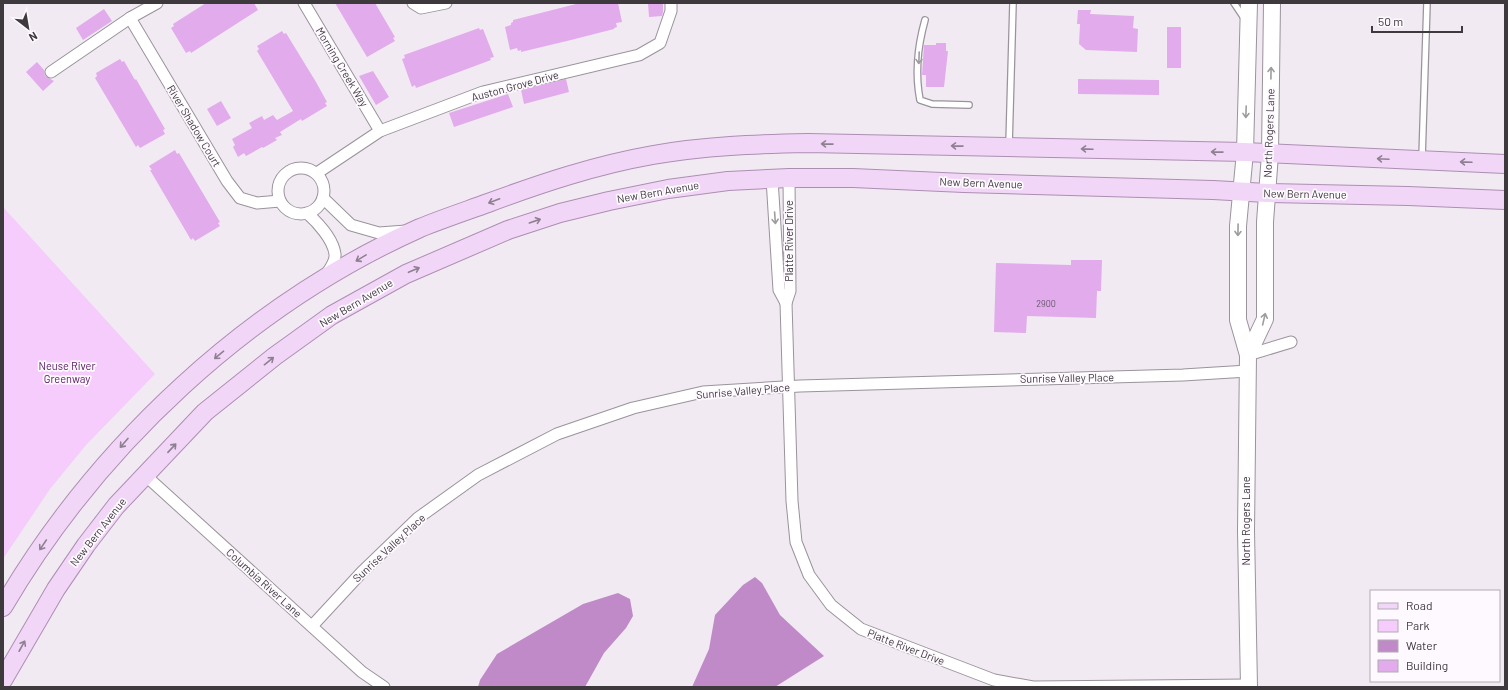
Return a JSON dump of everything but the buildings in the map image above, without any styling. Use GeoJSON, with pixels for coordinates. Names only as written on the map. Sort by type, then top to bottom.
{"type":"FeatureCollection","features":[{"type":"Feature","properties":{"kind":"main road"},"geometry":{"type":"LineString","coordinates":[[3,607],[50,535],[86,487],[127,439],[176,391],[228,347],[279,308],[368,254],[421,228],[530,187],[575,173],[653,155],[742,144],[808,143],[1245,152],[1505,164]]}},
{"type":"Feature","properties":{"kind":"main road","name":"New Bern Avenue"},"geometry":{"type":"LineString","coordinates":[[3,680],[56,589],[86,545],[116,506],[206,412],[275,356],[332,315],[406,274],[508,230],[560,213],[668,189],[728,181],[781,178],[853,178],[964,183],[1505,200]]}},
{"type":"Feature","properties":{"kind":"street"},"geometry":{"type":"LineString","coordinates":[[51,72],[130,18],[157,3]]}},
{"type":"Feature","properties":{"kind":"street","name":"Morning Creek Way"},"geometry":{"type":"LineString","coordinates":[[304,3],[380,131]]}},
{"type":"Feature","properties":{"kind":"street"},"geometry":{"type":"LineString","coordinates":[[413,3],[421,8],[446,3]]}},
{"type":"Feature","properties":{"kind":"street","name":"Auston Grove Drive"},"geometry":{"type":"LineString","coordinates":[[317,173],[380,131],[483,92],[639,55],[660,43],[671,11],[671,3]]}},
{"type":"Feature","properties":{"kind":"street","name":"North Rogers Lane"},"geometry":{"type":"LineString","coordinates":[[1249,3],[1245,152],[1238,226],[1238,320],[1248,355],[1246,531],[1249,686]]}},
{"type":"Feature","properties":{"kind":"street","name":"North Rogers Lane"},"geometry":{"type":"LineString","coordinates":[[1248,355],[1265,319],[1265,222],[1270,154],[1272,3]]}},
{"type":"Feature","properties":{"kind":"street","name":"River Shadow Court"},"geometry":{"type":"LineString","coordinates":[[130,18],[222,174],[240,198],[257,204],[280,201]]}},
{"type":"Feature","properties":{"kind":"street"},"geometry":{"type":"LineString","coordinates":[[303,167],[317,173],[322,179],[324,186],[323,198],[318,207],[306,213],[296,214],[288,211],[282,206],[277,191],[282,176],[295,168],[303,167]]}},
{"type":"Feature","properties":{"kind":"street","name":"Platte River Drive"},"geometry":{"type":"LineString","coordinates":[[781,178],[779,290],[786,304]]}},
{"type":"Feature","properties":{"kind":"street","name":"Platte River Drive"},"geometry":{"type":"LineString","coordinates":[[781,178],[790,291],[786,304],[787,387],[792,501],[796,542],[809,575],[831,605],[860,629],[896,644],[994,680],[1033,686],[1249,686]]}},
{"type":"Feature","properties":{"kind":"street"},"geometry":{"type":"LineString","coordinates":[[323,198],[351,225],[379,233],[398,232],[421,228]]}},
{"type":"Feature","properties":{"kind":"street"},"geometry":{"type":"LineString","coordinates":[[306,213],[314,219],[328,236],[335,254],[332,266],[321,282]]}},
{"type":"Feature","properties":{"kind":"street"},"geometry":{"type":"LineString","coordinates":[[1248,355],[1291,342]]}},
{"type":"Feature","properties":{"kind":"street","name":"Sunrise Valley Place"},"geometry":{"type":"LineString","coordinates":[[312,626],[362,572],[418,518],[478,475],[557,434],[633,408],[703,392],[787,387],[999,379],[1183,375],[1248,371]]}},
{"type":"Feature","properties":{"kind":"street","name":"Columbia River Lane"},"geometry":{"type":"LineString","coordinates":[[146,476],[362,672],[384,687]]}},
{"type":"Feature","properties":{"kind":"lane"},"geometry":{"type":"LineString","coordinates":[[1009,147],[1013,3]]}},
{"type":"Feature","properties":{"kind":"lane"},"geometry":{"type":"LineString","coordinates":[[1234,3],[1243,14],[1248,28]]}},
{"type":"Feature","properties":{"kind":"lane"},"geometry":{"type":"LineString","coordinates":[[1422,161],[1424,142],[1427,3]]}},
{"type":"Feature","properties":{"kind":"lane"},"geometry":{"type":"LineString","coordinates":[[925,20],[919,39],[918,88],[920,100],[932,104],[969,105]]}},
{"type":"Feature","properties":{"kind":"green space","name":"Neuse River Greenway"},"geometry":{"type":"Polygon","coordinates":[[[3,207],[155,374],[86,445],[50,489],[3,559],[3,207]]]}},
{"type":"Feature","properties":{"kind":"water"},"geometry":{"type":"Polygon","coordinates":[[[755,577],[762,583],[780,615],[824,656],[775,687],[692,687],[709,649],[715,615],[743,585],[755,577]]]}},
{"type":"Feature","properties":{"kind":"water"},"geometry":{"type":"Polygon","coordinates":[[[618,593],[630,599],[633,616],[626,628],[604,653],[585,687],[478,687],[480,680],[497,654],[583,604],[618,593]]]}}]}
